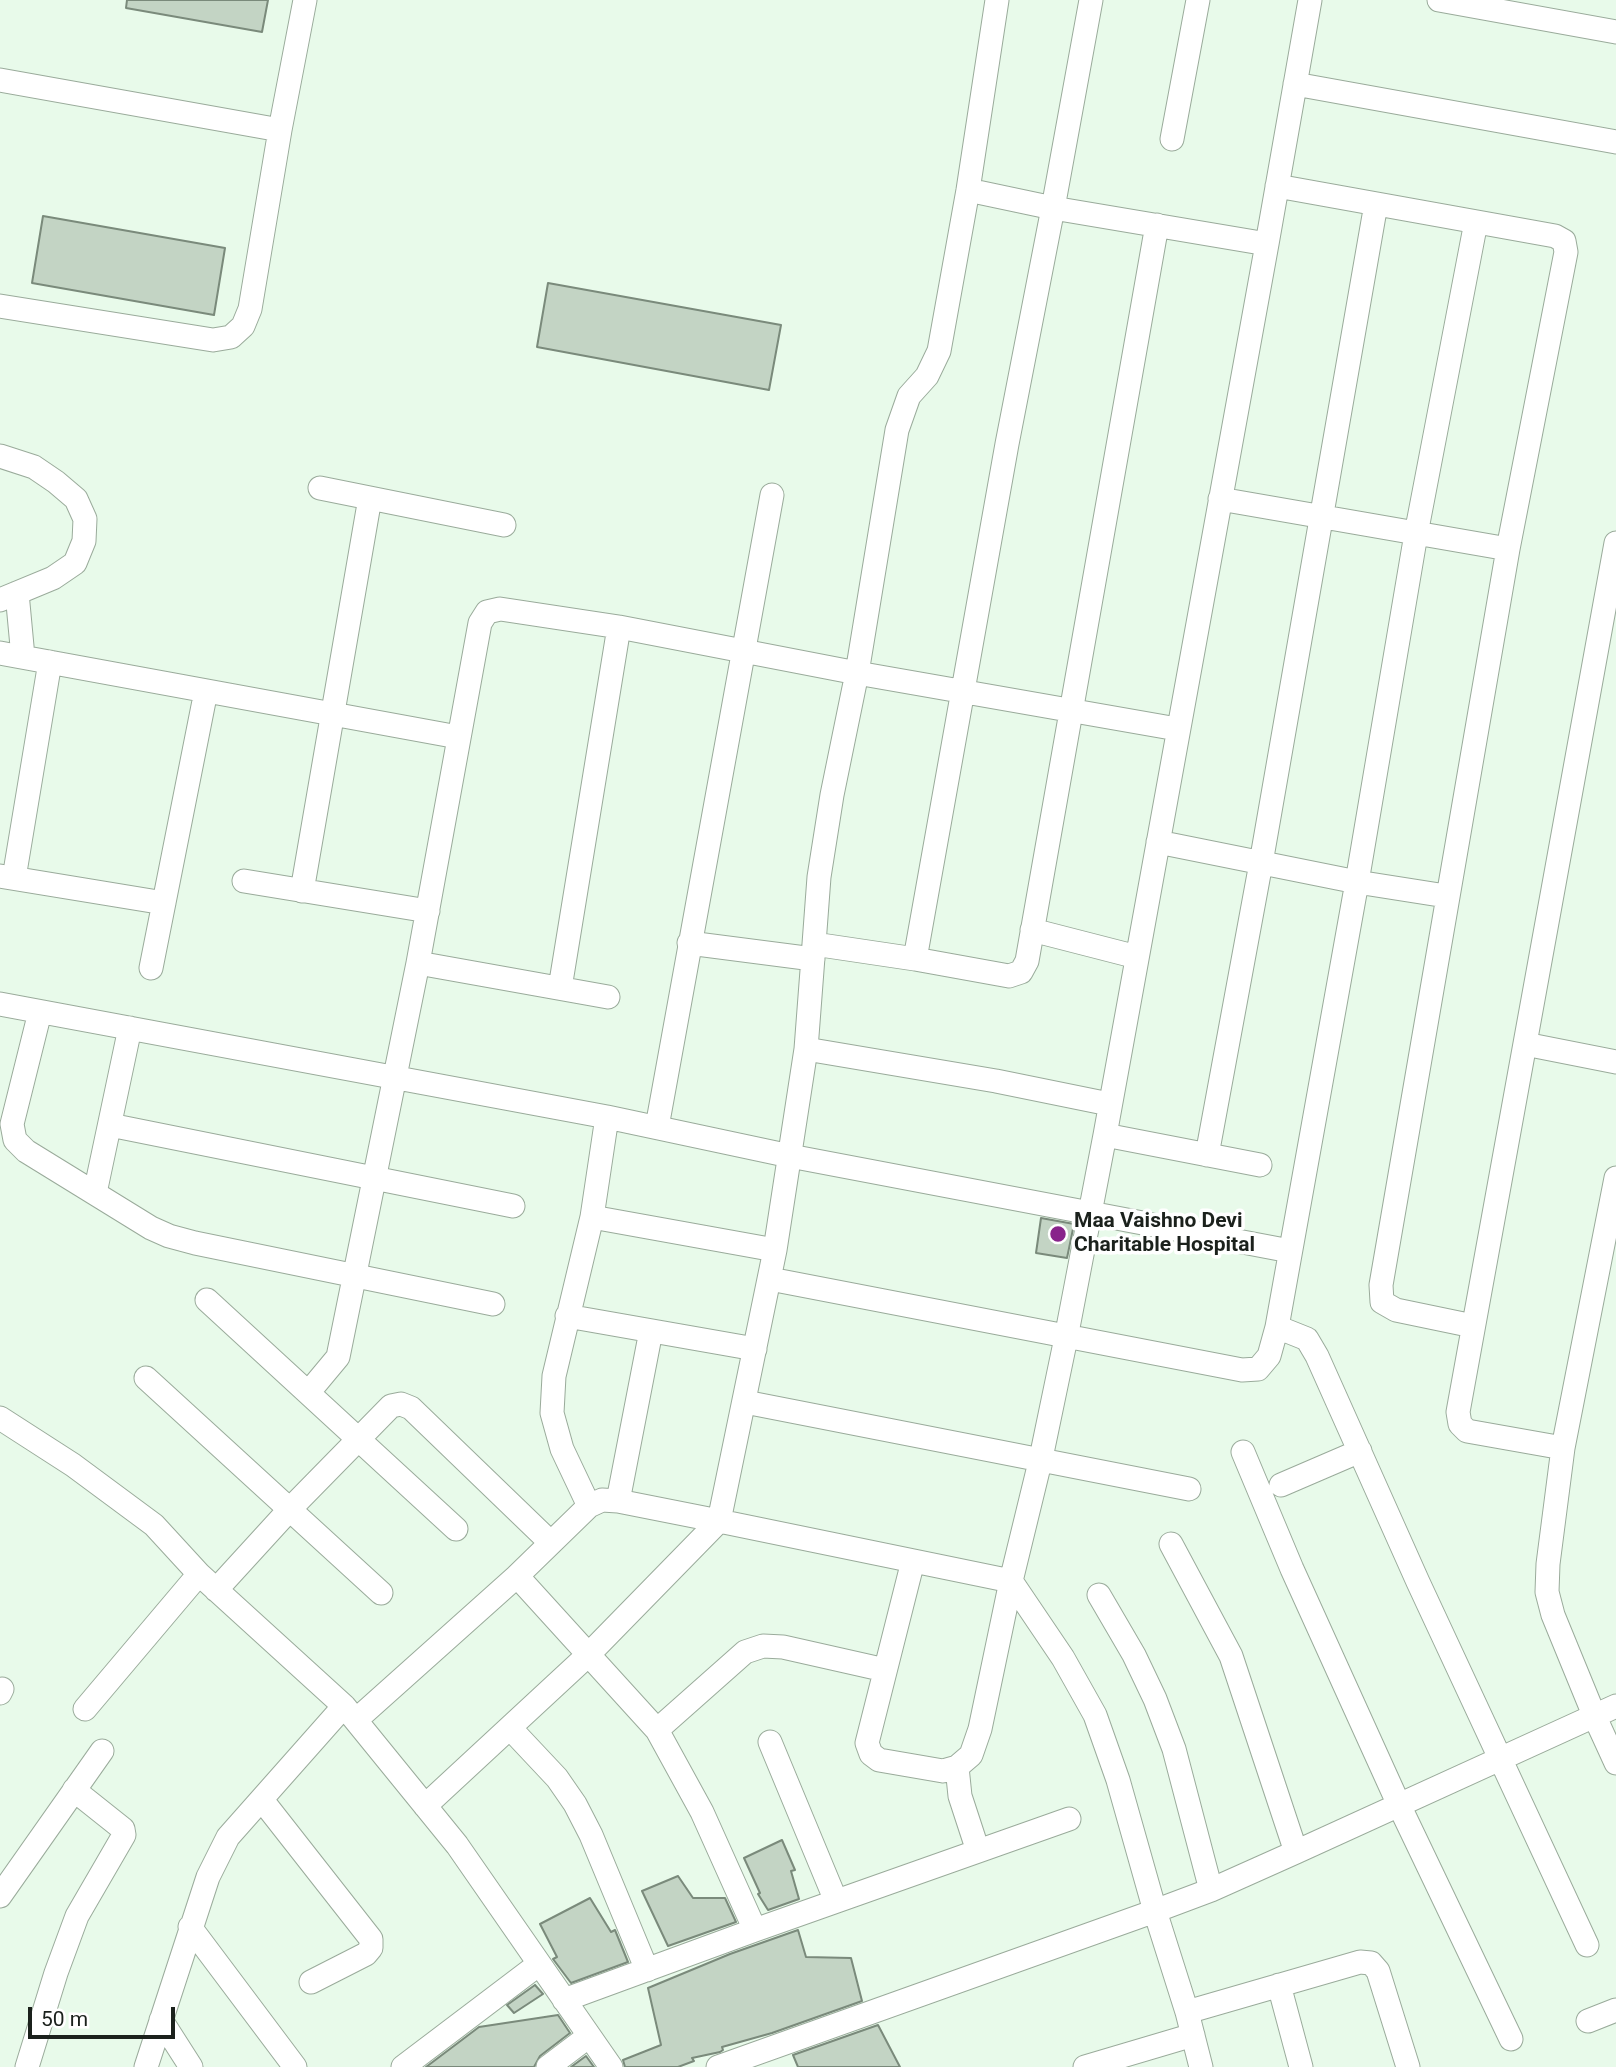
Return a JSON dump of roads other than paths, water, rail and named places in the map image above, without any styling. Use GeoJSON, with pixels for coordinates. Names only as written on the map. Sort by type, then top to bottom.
{"type":"FeatureCollection","features":[{"type":"Feature","properties":{"kind":"street"},"geometry":{"type":"LineString","coordinates":[[0,306],[213,340],[230,337],[243,326],[250,309],[304,0]]}},
{"type":"Feature","properties":{"kind":"street"},"geometry":{"type":"LineString","coordinates":[[425,1806],[588,1655],[719,1521],[775,1250],[806,1049],[821,863],[857,673],[897,430],[909,396],[927,376],[939,351],[968,190],[997,0]]}},
{"type":"Feature","properties":{"kind":"street"},"geometry":{"type":"LineString","coordinates":[[915,959],[1007,444],[1091,0]]}},
{"type":"Feature","properties":{"kind":"street"},"geometry":{"type":"LineString","coordinates":[[1172,139],[1198,0]]}},
{"type":"Feature","properties":{"kind":"street"},"geometry":{"type":"LineString","coordinates":[[913,1561],[867,1744],[870,1754],[879,1760],[943,1771],[957,1768],[971,1755],[980,1729],[1066,1338],[1310,0]]}},
{"type":"Feature","properties":{"kind":"street"},"geometry":{"type":"LineString","coordinates":[[1439,0],[1616,32]]}},
{"type":"Feature","properties":{"kind":"street"},"geometry":{"type":"LineString","coordinates":[[0,80],[280,130]]}},
{"type":"Feature","properties":{"kind":"street"},"geometry":{"type":"LineString","coordinates":[[1295,84],[1616,142]]}},
{"type":"Feature","properties":{"kind":"street"},"geometry":{"type":"LineString","coordinates":[[1277,186],[1555,236],[1564,241],[1566,252],[1508,549],[1446,896],[1387,1244],[1382,1294],[1382,1302],[1396,1310],[1474,1326]]}},
{"type":"Feature","properties":{"kind":"street"},"geometry":{"type":"LineString","coordinates":[[968,190],[1053,208],[1267,244]]}},
{"type":"Feature","properties":{"kind":"street"},"geometry":{"type":"LineString","coordinates":[[1207,1155],[1376,204]]}},
{"type":"Feature","properties":{"kind":"street"},"geometry":{"type":"LineString","coordinates":[[770,1279],[1242,1370],[1258,1369],[1269,1356],[1277,1327],[1357,882],[1416,534],[1476,222]]}},
{"type":"Feature","properties":{"kind":"street"},"geometry":{"type":"LineString","coordinates":[[690,943],[915,959],[1009,976],[1021,972],[1027,961],[1157,225]]}},
{"type":"Feature","properties":{"kind":"street"},"geometry":{"type":"LineString","coordinates":[[0,456],[34,467],[57,482],[76,499],[85,519],[85,541],[75,563],[53,578],[9,596],[23,657]]}},
{"type":"Feature","properties":{"kind":"street"},"geometry":{"type":"LineString","coordinates":[[320,488],[504,525]]}},
{"type":"Feature","properties":{"kind":"street"},"geometry":{"type":"LineString","coordinates":[[657,1127],[772,495]]}},
{"type":"Feature","properties":{"kind":"street"},"geometry":{"type":"LineString","coordinates":[[302,891],[370,498]]}},
{"type":"Feature","properties":{"kind":"street"},"geometry":{"type":"LineString","coordinates":[[1220,499],[1508,549]]}},
{"type":"Feature","properties":{"kind":"street"},"geometry":{"type":"LineString","coordinates":[[1563,1448],[1467,1431],[1460,1424],[1458,1412],[1525,1044],[1611,599],[1616,543]]}},
{"type":"Feature","properties":{"kind":"street"},"geometry":{"type":"LineString","coordinates":[[308,1393],[338,1357],[418,963],[480,623],[487,612],[500,608],[620,627],[857,673],[1177,729]]}},
{"type":"Feature","properties":{"kind":"street"},"geometry":{"type":"LineString","coordinates":[[560,988],[620,627]]}},
{"type":"Feature","properties":{"kind":"street"},"geometry":{"type":"LineString","coordinates":[[0,653],[458,737]]}},
{"type":"Feature","properties":{"kind":"street"},"geometry":{"type":"LineString","coordinates":[[50,662],[7,877],[164,904]]}},
{"type":"Feature","properties":{"kind":"street"},"geometry":{"type":"LineString","coordinates":[[151,968],[206,691]]}},
{"type":"Feature","properties":{"kind":"street"},"geometry":{"type":"LineString","coordinates":[[1158,842],[1357,882],[1446,896]]}},
{"type":"Feature","properties":{"kind":"street"},"geometry":{"type":"LineString","coordinates":[[244,881],[428,911]]}},
{"type":"Feature","properties":{"kind":"street"},"geometry":{"type":"LineString","coordinates":[[1032,930],[1137,957]]}},
{"type":"Feature","properties":{"kind":"street"},"geometry":{"type":"LineString","coordinates":[[418,963],[608,997]]}},
{"type":"Feature","properties":{"kind":"street"},"geometry":{"type":"LineString","coordinates":[[0,1004],[607,1117],[790,1156],[1290,1251]]}},
{"type":"Feature","properties":{"kind":"street"},"geometry":{"type":"LineString","coordinates":[[40,1012],[12,1124],[15,1140],[26,1150],[169,1236],[493,1304]]}},
{"type":"Feature","properties":{"kind":"street"},"geometry":{"type":"LineString","coordinates":[[95,1193],[130,1028]]}},
{"type":"Feature","properties":{"kind":"street"},"geometry":{"type":"LineString","coordinates":[[1525,1044],[1616,1062]]}},
{"type":"Feature","properties":{"kind":"street"},"geometry":{"type":"LineString","coordinates":[[806,1049],[996,1081],[1109,1104]]}},
{"type":"Feature","properties":{"kind":"street"},"geometry":{"type":"LineString","coordinates":[[589,1506],[562,1449],[552,1413],[554,1376],[592,1217],[607,1117]]}},
{"type":"Feature","properties":{"kind":"street"},"geometry":{"type":"LineString","coordinates":[[110,1125],[513,1206]]}},
{"type":"Feature","properties":{"kind":"street"},"geometry":{"type":"LineString","coordinates":[[1105,1135],[1260,1165]]}},
{"type":"Feature","properties":{"kind":"street"},"geometry":{"type":"LineString","coordinates":[[1616,1178],[1563,1448],[1547,1592],[1553,1615],[1616,1763]]}},
{"type":"Feature","properties":{"kind":"street"},"geometry":{"type":"LineString","coordinates":[[592,1217],[775,1250]]}},
{"type":"Feature","properties":{"kind":"street"},"geometry":{"type":"LineString","coordinates":[[207,1300],[456,1530]]}},
{"type":"Feature","properties":{"kind":"street"},"geometry":{"type":"LineString","coordinates":[[567,1316],[755,1349]]}},
{"type":"Feature","properties":{"kind":"street"},"geometry":{"type":"LineString","coordinates":[[1277,1327],[1307,1339],[1317,1356],[1587,1945]]}},
{"type":"Feature","properties":{"kind":"street"},"geometry":{"type":"LineString","coordinates":[[618,1501],[652,1331]]}},
{"type":"Feature","properties":{"kind":"street"},"geometry":{"type":"LineString","coordinates":[[146,1378],[381,1593]]}},
{"type":"Feature","properties":{"kind":"street"},"geometry":{"type":"LineString","coordinates":[[745,1402],[1189,1489]]}},
{"type":"Feature","properties":{"kind":"street"},"geometry":{"type":"LineString","coordinates":[[216,1590],[290,1509],[391,1406],[401,1404],[411,1408],[551,1543]]}},
{"type":"Feature","properties":{"kind":"street"},"geometry":{"type":"LineString","coordinates":[[0,1418],[73,1465],[154,1525],[199,1574],[350,1713],[457,1845],[611,2067]]}},
{"type":"Feature","properties":{"kind":"street"},"geometry":{"type":"LineString","coordinates":[[1282,1485],[1360,1451]]}},
{"type":"Feature","properties":{"kind":"street"},"geometry":{"type":"LineString","coordinates":[[1243,1452],[1292,1569],[1399,1805],[1511,2039]]}},
{"type":"Feature","properties":{"kind":"street"},"geometry":{"type":"LineString","coordinates":[[146,2067],[190,1927],[208,1877],[228,1837],[350,1713],[517,1576],[589,1506],[602,1500],[719,1521],[1011,1581],[1063,1658],[1095,1715],[1118,1780],[1201,2067]]}},
{"type":"Feature","properties":{"kind":"street"},"geometry":{"type":"LineString","coordinates":[[1171,1544],[1231,1656],[1296,1852]]}},
{"type":"Feature","properties":{"kind":"street"},"geometry":{"type":"LineString","coordinates":[[85,1709],[199,1574]]}},
{"type":"Feature","properties":{"kind":"street"},"geometry":{"type":"LineString","coordinates":[[517,1576],[657,1730],[702,1812],[755,1930]]}},
{"type":"Feature","properties":{"kind":"street"},"geometry":{"type":"LineString","coordinates":[[1099,1595],[1134,1655],[1169,1736],[1211,1890]]}},
{"type":"Feature","properties":{"kind":"street"},"geometry":{"type":"LineString","coordinates":[[657,1730],[745,1652],[763,1646],[783,1647],[886,1670]]}},
{"type":"Feature","properties":{"kind":"street"},"geometry":{"type":"LineString","coordinates":[[718,2067],[1211,1890],[1616,1706]]}},
{"type":"Feature","properties":{"kind":"street"},"geometry":{"type":"LineString","coordinates":[[510,1728],[557,1778],[575,1804],[591,1835],[647,1970]]}},
{"type":"Feature","properties":{"kind":"street"},"geometry":{"type":"LineString","coordinates":[[770,1742],[836,1901]]}},
{"type":"Feature","properties":{"kind":"street"},"geometry":{"type":"LineString","coordinates":[[0,1896],[102,1751]]}},
{"type":"Feature","properties":{"kind":"street"},"geometry":{"type":"LineString","coordinates":[[957,1768],[960,1796],[978,1851]]}},
{"type":"Feature","properties":{"kind":"street"},"geometry":{"type":"LineString","coordinates":[[27,2067],[77,1916],[124,1835],[122,1829],[74,1790]]}},
{"type":"Feature","properties":{"kind":"street"},"geometry":{"type":"LineString","coordinates":[[262,1800],[371,1939],[371,1948],[366,1954],[311,1982]]}},
{"type":"Feature","properties":{"kind":"street"},"geometry":{"type":"LineString","coordinates":[[564,2000],[1069,1819]]}},
{"type":"Feature","properties":{"kind":"street"},"geometry":{"type":"LineString","coordinates":[[190,1927],[295,2067]]}},
{"type":"Feature","properties":{"kind":"street"},"geometry":{"type":"LineString","coordinates":[[1187,2012],[1360,1962],[1371,1963],[1378,1971],[1408,2067]]}},
{"type":"Feature","properties":{"kind":"street"},"geometry":{"type":"LineString","coordinates":[[403,2067],[539,1964]]}},
{"type":"Feature","properties":{"kind":"street"},"geometry":{"type":"LineString","coordinates":[[1279,1986],[1301,2067]]}},
{"type":"Feature","properties":{"kind":"street"},"geometry":{"type":"LineString","coordinates":[[1588,2021],[1616,2010]]}},
{"type":"Feature","properties":{"kind":"street"},"geometry":{"type":"LineString","coordinates":[[161,2020],[191,2067]]}},
{"type":"Feature","properties":{"kind":"street"},"geometry":{"type":"LineString","coordinates":[[1085,2067],[1193,2035]]}},
{"type":"Feature","properties":{"kind":"street"},"geometry":{"type":"LineString","coordinates":[[548,2067],[589,2036]]}},
{"type":"Feature","properties":{"kind":"place","name":"Maa Vaishno Devi Charitable Hospital"},"geometry":{"type":"Point","coordinates":[1058,1234]}}]}
